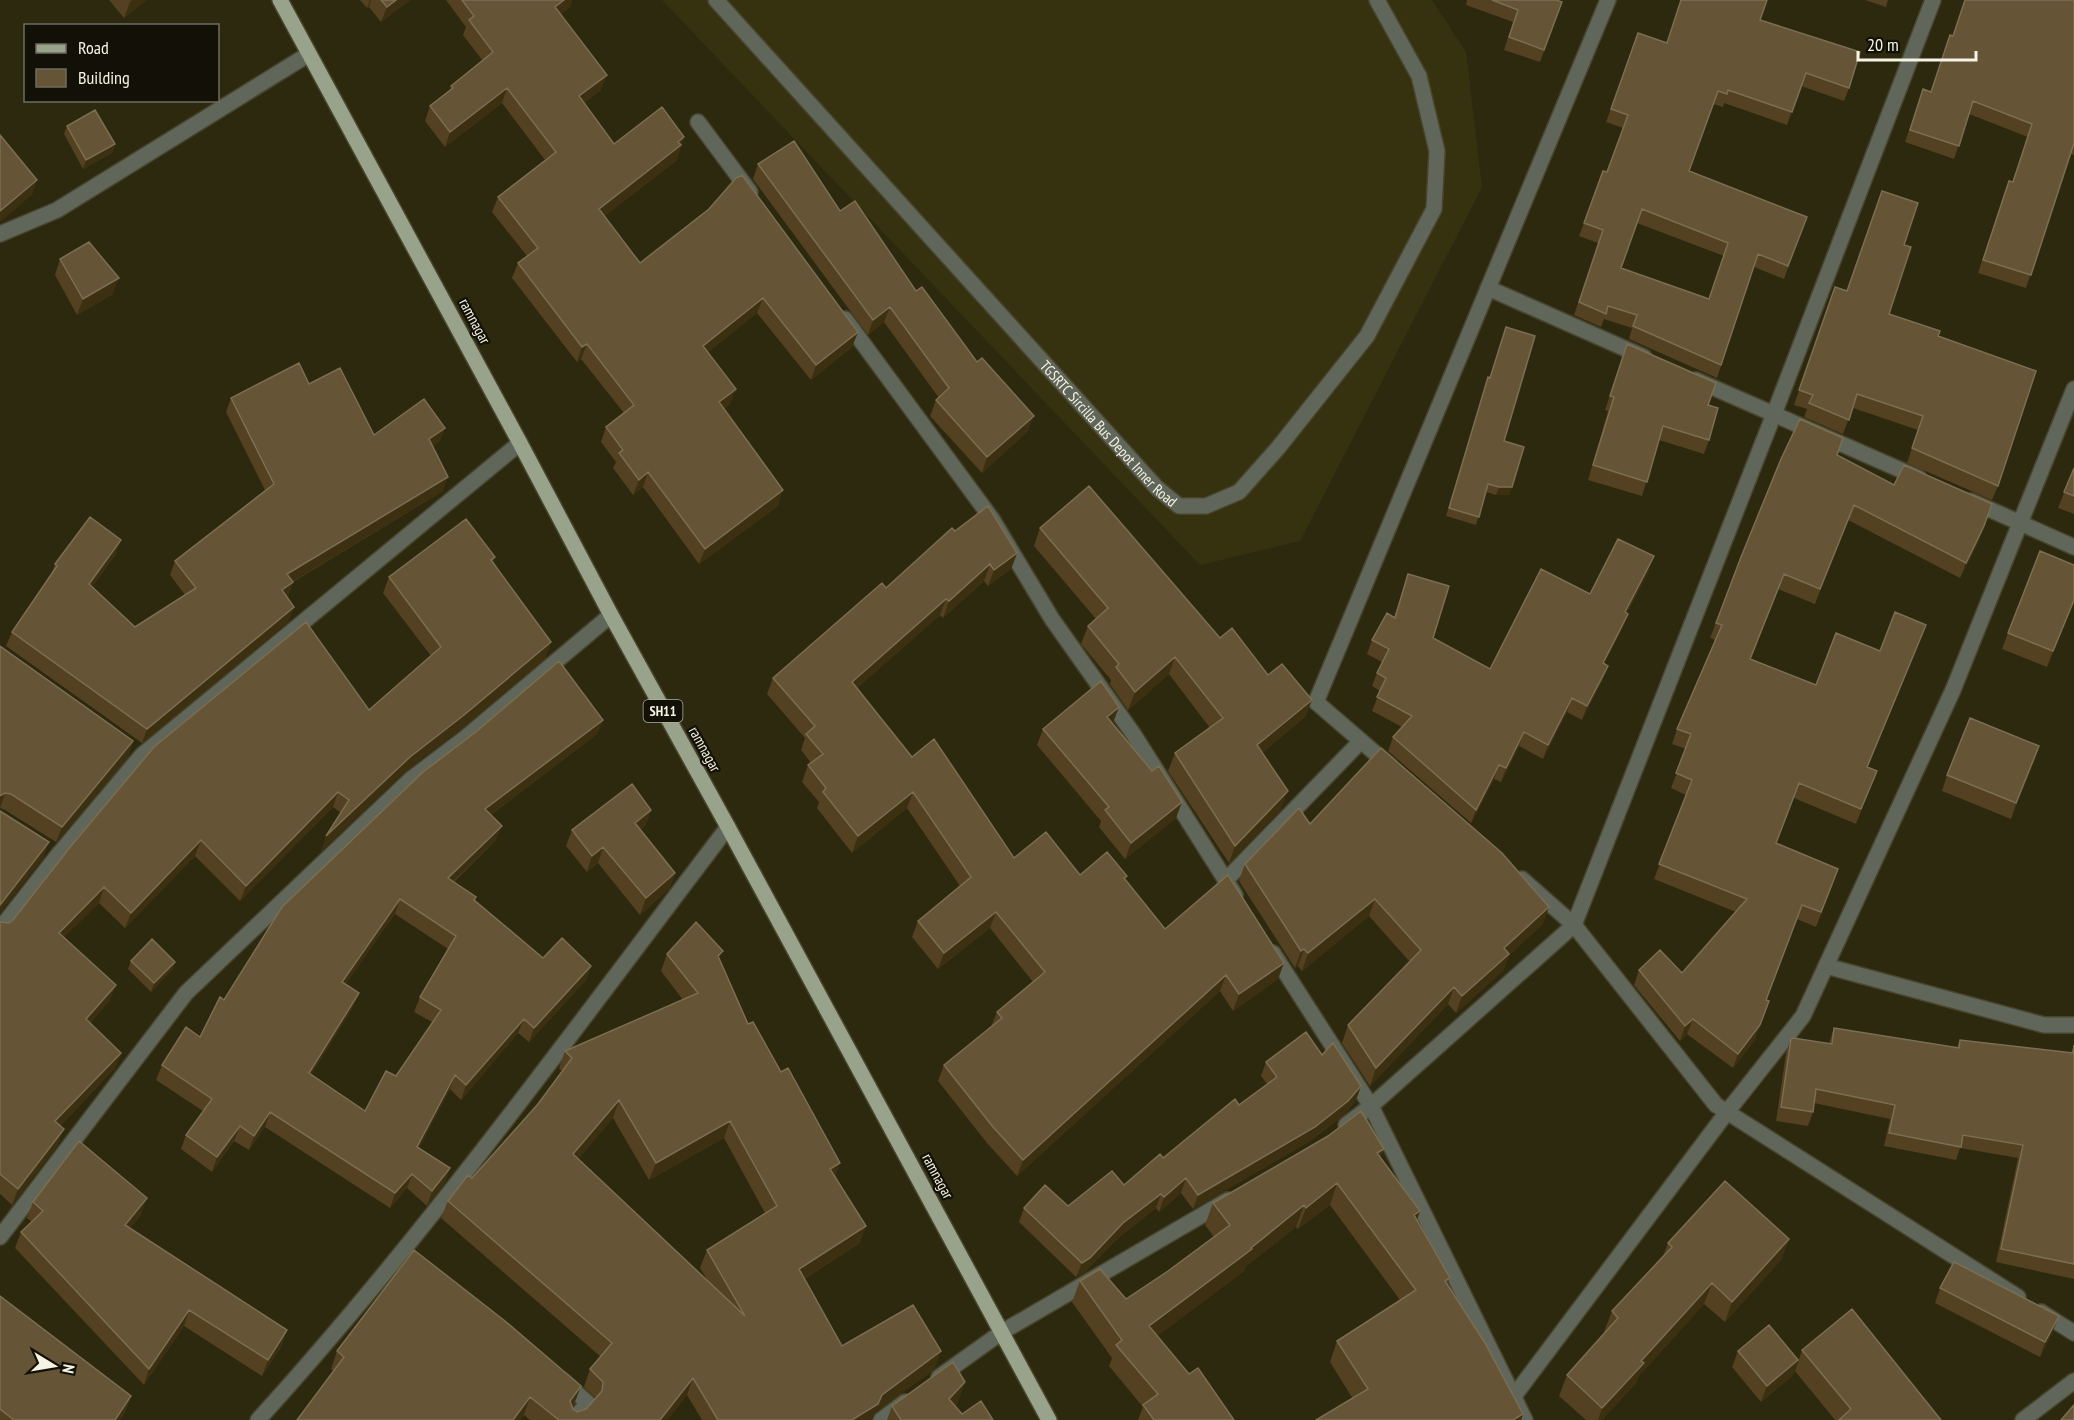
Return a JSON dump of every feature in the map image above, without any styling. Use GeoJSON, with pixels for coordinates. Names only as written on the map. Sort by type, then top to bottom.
{"type":"FeatureCollection","features":[{"type":"Feature","properties":{"kind":"main road","name":"ramnagar"},"geometry":{"type":"LineString","coordinates":[[280,0],[520,443],[610,615],[1049,1420]]}},
{"type":"Feature","properties":{"kind":"street","name":"TGSRTC Sircilla Bus Depot Inner Road"},"geometry":{"type":"LineString","coordinates":[[716,0],[1157,488],[1179,506],[1206,506],[1239,492],[1278,448],[1367,336],[1434,209],[1437,151],[1419,76],[1377,0]]}},
{"type":"Feature","properties":{"kind":"street"},"geometry":{"type":"LineString","coordinates":[[1406,779],[1316,702],[1608,0]]}},
{"type":"Feature","properties":{"kind":"street"},"geometry":{"type":"LineString","coordinates":[[1334,1135],[1371,1106],[1574,925],[1933,0]]}},
{"type":"Feature","properties":{"kind":"street"},"geometry":{"type":"LineString","coordinates":[[0,234],[57,210],[309,54]]}},
{"type":"Feature","properties":{"kind":"street"},"geometry":{"type":"LineString","coordinates":[[698,122],[763,208]]}},
{"type":"Feature","properties":{"kind":"street"},"geometry":{"type":"LineString","coordinates":[[1488,288],[1657,363]]}},
{"type":"Feature","properties":{"kind":"street"},"geometry":{"type":"LineString","coordinates":[[834,304],[992,519],[1052,619],[1134,735],[1245,910]]}},
{"type":"Feature","properties":{"kind":"street"},"geometry":{"type":"LineString","coordinates":[[1679,372],[1935,485]]}},
{"type":"Feature","properties":{"kind":"street"},"geometry":{"type":"LineString","coordinates":[[1514,1396],[1727,1112],[1803,1016],[1953,690],[2074,389]]}},
{"type":"Feature","properties":{"kind":"street"},"geometry":{"type":"LineString","coordinates":[[0,929],[53,852],[137,752],[520,443]]}},
{"type":"Feature","properties":{"kind":"street"},"geometry":{"type":"LineString","coordinates":[[1956,494],[2074,547]]}},
{"type":"Feature","properties":{"kind":"street"},"geometry":{"type":"LineString","coordinates":[[0,1237],[186,993],[411,778],[465,738],[610,615]]}},
{"type":"Feature","properties":{"kind":"street"},"geometry":{"type":"LineString","coordinates":[[1226,880],[1361,741]]}},
{"type":"Feature","properties":{"kind":"street"},"geometry":{"type":"LineString","coordinates":[[258,1420],[412,1251],[728,828]]}},
{"type":"Feature","properties":{"kind":"street"},"geometry":{"type":"LineString","coordinates":[[1512,871],[1574,925],[1716,1105],[2074,1333]]}},
{"type":"Feature","properties":{"kind":"street"},"geometry":{"type":"LineString","coordinates":[[1264,939],[1371,1106],[1526,1420]]}},
{"type":"Feature","properties":{"kind":"street"},"geometry":{"type":"LineString","coordinates":[[1826,966],[2044,1026],[2074,1025]]}},
{"type":"Feature","properties":{"kind":"street"},"geometry":{"type":"LineString","coordinates":[[881,1420],[1002,1332],[1244,1190]]}},
{"type":"Feature","properties":{"kind":"street"},"geometry":{"type":"LineString","coordinates":[[552,1372],[588,1403],[573,1420]]}},
{"type":"Feature","properties":{"kind":"street"},"geometry":{"type":"LineString","coordinates":[[2023,1420],[2074,1381]]}},
{"type":"Feature","properties":{"kind":"shaded area"},"geometry":{"type":"Polygon","coordinates":[[[662,0],[1432,0],[1466,52],[1482,187],[1300,541],[1200,565],[662,0]]]}},
{"type":"Feature","properties":{"kind":"building"},"geometry":{"type":"Polygon","coordinates":[[[381,0],[396,0],[387,7],[381,0]]]}},
{"type":"Feature","properties":{"kind":"building"},"geometry":{"type":"Polygon","coordinates":[[[462,0],[564,0],[555,7],[607,75],[579,96],[614,144],[662,107],[684,137],[678,142],[681,145],[599,209],[640,263],[709,209],[736,178],[742,175],[858,332],[816,365],[763,298],[703,346],[736,389],[719,402],[783,490],[705,549],[648,472],[639,480],[619,453],[623,450],[606,427],[634,405],[587,344],[582,347],[518,263],[538,248],[498,197],[556,152],[507,88],[450,132],[430,106],[493,52],[469,20],[474,16],[462,0]]]}},
{"type":"Feature","properties":{"kind":"building"},"geometry":{"type":"Polygon","coordinates":[[[1492,0],[1556,0],[1562,2],[1544,50],[1509,37],[1518,10],[1492,0]]]}},
{"type":"Feature","properties":{"kind":"building"},"geometry":{"type":"Polygon","coordinates":[[[1681,0],[1767,0],[1760,20],[1860,52],[1849,88],[1806,73],[1792,112],[1728,90],[1727,94],[1718,91],[1689,171],[1807,217],[1788,266],[1758,254],[1721,365],[1633,326],[1637,315],[1608,306],[1606,314],[1579,302],[1603,230],[1584,223],[1603,171],[1607,172],[1628,115],[1611,109],[1638,33],[1667,43],[1681,0]],[[1642,209],[1621,268],[1709,299],[1728,243],[1642,209]]]}},
{"type":"Feature","properties":{"kind":"building"},"geometry":{"type":"Polygon","coordinates":[[[1965,0],[2074,0],[2074,143],[2031,275],[1983,260],[2009,181],[2013,182],[2032,124],[1973,101],[1959,146],[1910,130],[1923,89],[1931,92],[1950,35],[1953,36],[1965,0]]]}},
{"type":"Feature","properties":{"kind":"building"},"geometry":{"type":"Polygon","coordinates":[[[95,110],[115,144],[86,160],[67,126],[95,110]]]}},
{"type":"Feature","properties":{"kind":"building"},"geometry":{"type":"Polygon","coordinates":[[[0,135],[37,180],[0,211],[0,135]]]}},
{"type":"Feature","properties":{"kind":"building"},"geometry":{"type":"Polygon","coordinates":[[[794,141],[840,211],[855,201],[916,291],[922,287],[977,362],[982,358],[1034,416],[987,457],[936,400],[949,388],[890,307],[873,320],[758,164],[794,141]]]}},
{"type":"Feature","properties":{"kind":"building"},"geometry":{"type":"Polygon","coordinates":[[[1882,191],[1918,203],[1904,245],[1911,247],[1889,314],[1940,331],[1938,336],[2036,371],[1998,486],[1912,448],[1923,416],[1857,394],[1849,420],[1809,403],[1813,395],[1799,390],[1835,287],[1847,291],[1882,191]]]}},
{"type":"Feature","properties":{"kind":"building"},"geometry":{"type":"Polygon","coordinates":[[[89,242],[119,278],[83,299],[60,259],[89,242]]]}},
{"type":"Feature","properties":{"kind":"building"},"geometry":{"type":"Polygon","coordinates":[[[1506,327],[1535,336],[1504,441],[1524,447],[1512,487],[1488,484],[1479,517],[1449,508],[1488,377],[1490,378],[1506,327]]]}},
{"type":"Feature","properties":{"kind":"building"},"geometry":{"type":"Polygon","coordinates":[[[1627,344],[1716,383],[1708,405],[1718,408],[1709,440],[1663,426],[1647,482],[1593,465],[1614,397],[1610,396],[1627,344]]]}},
{"type":"Feature","properties":{"kind":"building"},"geometry":{"type":"Polygon","coordinates":[[[299,363],[309,384],[340,368],[374,435],[424,399],[445,428],[429,439],[448,477],[287,574],[293,582],[282,590],[294,607],[147,729],[12,632],[57,566],[55,564],[90,517],[121,540],[89,584],[135,627],[196,588],[175,561],[274,484],[231,398],[299,363]]]}},
{"type":"Feature","properties":{"kind":"building"},"geometry":{"type":"Polygon","coordinates":[[[1800,419],[1843,438],[1837,455],[1894,485],[1904,465],[1992,504],[1966,563],[1854,505],[1820,589],[1784,574],[1750,659],[1816,685],[1836,633],[1880,651],[1895,612],[1926,625],[1867,767],[1877,771],[1861,809],[1799,783],[1776,843],[1838,869],[1821,912],[1802,905],[1766,1000],[1769,1001],[1760,1025],[1738,1054],[1693,1019],[1685,1026],[1639,970],[1660,950],[1682,973],[1747,899],[1659,864],[1692,780],[1676,773],[1691,734],[1677,729],[1722,625],[1716,623],[1741,557],[1800,419]]]}},
{"type":"Feature","properties":{"kind":"building"},"geometry":{"type":"Polygon","coordinates":[[[2074,468],[2074,496],[2064,492],[2074,468]]]}},
{"type":"Feature","properties":{"kind":"building"},"geometry":{"type":"Polygon","coordinates":[[[1089,486],[1220,638],[1232,628],[1268,675],[1282,664],[1312,700],[1257,745],[1288,791],[1235,846],[1175,753],[1223,718],[1175,657],[1135,692],[1116,667],[1119,664],[1088,626],[1108,608],[1040,528],[1089,486]]]}},
{"type":"Feature","properties":{"kind":"building"},"geometry":{"type":"Polygon","coordinates":[[[988,506],[1017,553],[994,570],[990,564],[949,601],[946,599],[852,682],[912,757],[934,739],[1014,858],[1046,832],[1080,875],[1107,852],[1127,876],[1124,878],[1165,929],[1228,875],[1284,963],[1239,994],[1226,975],[1023,1160],[993,1127],[944,1065],[1002,1018],[997,1012],[1045,972],[996,912],[944,953],[918,921],[971,877],[913,792],[858,836],[823,792],[826,788],[808,765],[823,754],[806,734],[815,726],[773,678],[882,583],[886,588],[952,528],[955,531],[988,506]]]}},
{"type":"Feature","properties":{"kind":"building"},"geometry":{"type":"Polygon","coordinates":[[[466,519],[495,557],[491,560],[551,642],[410,757],[326,836],[349,800],[338,792],[246,886],[201,840],[131,913],[104,887],[59,933],[116,985],[86,1019],[121,1053],[55,1121],[64,1129],[18,1189],[0,1174],[0,922],[9,923],[13,920],[154,747],[306,622],[369,710],[441,647],[389,577],[466,519]]]}},
{"type":"Feature","properties":{"kind":"building"},"geometry":{"type":"Polygon","coordinates":[[[1618,539],[1654,556],[1625,612],[1628,614],[1603,663],[1608,666],[1587,706],[1572,698],[1548,745],[1524,732],[1506,768],[1499,765],[1476,810],[1393,737],[1412,716],[1377,697],[1386,678],[1377,673],[1389,649],[1372,640],[1387,613],[1395,618],[1408,574],[1449,586],[1433,638],[1490,669],[1541,569],[1590,594],[1618,539]]]}},
{"type":"Feature","properties":{"kind":"building"},"geometry":{"type":"Polygon","coordinates":[[[2040,551],[2074,565],[2074,600],[2053,651],[2008,633],[2040,551]]]}},
{"type":"Feature","properties":{"kind":"building"},"geometry":{"type":"Polygon","coordinates":[[[0,646],[133,741],[62,827],[11,794],[5,793],[0,796],[0,646]]]}},
{"type":"Feature","properties":{"kind":"building"},"geometry":{"type":"Polygon","coordinates":[[[559,661],[603,720],[485,809],[502,826],[448,878],[476,897],[474,900],[543,958],[562,938],[591,966],[534,1028],[524,1019],[466,1085],[455,1075],[417,1147],[450,1168],[432,1191],[412,1174],[395,1193],[270,1112],[254,1136],[240,1126],[217,1157],[186,1135],[212,1099],[162,1065],[186,1027],[200,1037],[220,997],[224,1000],[282,907],[423,772],[477,731],[559,661]],[[400,899],[342,982],[359,993],[309,1073],[365,1111],[386,1071],[396,1076],[441,1010],[420,997],[456,936],[400,899]]]}},
{"type":"Feature","properties":{"kind":"building"},"geometry":{"type":"Polygon","coordinates":[[[1101,681],[1119,707],[1107,717],[1152,771],[1159,766],[1182,802],[1131,843],[1105,810],[1109,807],[1043,729],[1101,681]]]}},
{"type":"Feature","properties":{"kind":"building"},"geometry":{"type":"Polygon","coordinates":[[[1970,718],[2039,746],[2016,803],[1947,775],[1970,718]]]}},
{"type":"Feature","properties":{"kind":"building"},"geometry":{"type":"Polygon","coordinates":[[[1381,748],[1502,853],[1549,907],[1504,948],[1509,954],[1462,996],[1454,987],[1376,1068],[1348,1025],[1421,950],[1375,899],[1308,953],[1304,949],[1301,951],[1245,864],[1299,808],[1310,824],[1381,748]]]}},
{"type":"Feature","properties":{"kind":"building"},"geometry":{"type":"Polygon","coordinates":[[[632,784],[651,810],[635,823],[675,873],[646,898],[603,847],[592,856],[572,830],[632,784]]]}},
{"type":"Feature","properties":{"kind":"building"},"geometry":{"type":"Polygon","coordinates":[[[0,811],[49,842],[0,905],[0,811]]]}},
{"type":"Feature","properties":{"kind":"building"},"geometry":{"type":"Polygon","coordinates":[[[696,922],[723,951],[718,956],[748,1024],[753,1022],[781,1072],[788,1068],[840,1163],[830,1169],[866,1226],[799,1269],[842,1346],[913,1305],[941,1351],[882,1395],[878,1404],[852,1420],[718,1420],[693,1378],[660,1420],[559,1420],[530,1397],[513,1420],[297,1420],[344,1357],[337,1351],[414,1250],[505,1321],[581,1386],[570,1401],[577,1412],[586,1409],[602,1391],[603,1382],[590,1369],[612,1343],[448,1201],[468,1175],[472,1178],[538,1104],[572,1058],[565,1051],[698,993],[667,954],[696,922]],[[619,1100],[573,1154],[745,1316],[707,1250],[777,1206],[730,1121],[656,1163],[619,1100]]]}},
{"type":"Feature","properties":{"kind":"building"},"geometry":{"type":"Polygon","coordinates":[[[152,939],[175,962],[154,983],[131,961],[152,939]]]}},
{"type":"Feature","properties":{"kind":"building"},"geometry":{"type":"Polygon","coordinates":[[[1834,1028],[1959,1048],[1960,1040],[2073,1053],[2074,1045],[2074,1264],[2001,1249],[2023,1145],[1963,1135],[1961,1147],[1889,1133],[1895,1105],[1816,1089],[1813,1112],[1781,1107],[1791,1039],[1832,1044],[1834,1028]]]}},
{"type":"Feature","properties":{"kind":"building"},"geometry":{"type":"Polygon","coordinates":[[[1306,1032],[1322,1055],[1333,1043],[1361,1086],[1348,1101],[1315,1127],[1198,1195],[1186,1178],[1164,1197],[1161,1194],[1123,1223],[1090,1258],[1082,1263],[1024,1208],[1045,1185],[1068,1206],[1112,1171],[1124,1185],[1160,1154],[1163,1158],[1235,1099],[1239,1105],[1277,1077],[1266,1062],[1306,1032]]]}},
{"type":"Feature","properties":{"kind":"building"},"geometry":{"type":"Polygon","coordinates":[[[1361,1111],[1384,1149],[1377,1153],[1420,1211],[1414,1215],[1450,1278],[1445,1281],[1485,1343],[1523,1414],[1513,1420],[1316,1420],[1368,1389],[1337,1341],[1416,1290],[1337,1183],[1306,1208],[1304,1205],[1252,1249],[1149,1326],[1189,1374],[1198,1368],[1234,1420],[1154,1420],[1143,1405],[1158,1394],[1116,1345],[1122,1340],[1080,1281],[1100,1269],[1126,1299],[1230,1225],[1213,1203],[1328,1136],[1361,1111]]]}},
{"type":"Feature","properties":{"kind":"building"},"geometry":{"type":"Polygon","coordinates":[[[79,1141],[147,1198],[125,1225],[287,1330],[268,1360],[189,1310],[149,1369],[21,1232],[43,1211],[33,1202],[79,1141]]]}},
{"type":"Feature","properties":{"kind":"building"},"geometry":{"type":"Polygon","coordinates":[[[1725,1181],[1789,1239],[1732,1302],[1712,1283],[1641,1361],[1644,1363],[1602,1408],[1567,1375],[1618,1318],[1612,1311],[1672,1247],[1668,1243],[1725,1181]]]}},
{"type":"Feature","properties":{"kind":"building"},"geometry":{"type":"Polygon","coordinates":[[[1954,1262],[2059,1316],[2045,1342],[1940,1288],[1954,1262]]]}},
{"type":"Feature","properties":{"kind":"building"},"geometry":{"type":"Polygon","coordinates":[[[0,1296],[131,1396],[115,1420],[14,1420],[0,1409],[0,1296]]]}},
{"type":"Feature","properties":{"kind":"building"},"geometry":{"type":"Polygon","coordinates":[[[1852,1309],[1941,1420],[1839,1420],[1851,1409],[1802,1350],[1852,1309]]]}},
{"type":"Feature","properties":{"kind":"building"},"geometry":{"type":"Polygon","coordinates":[[[1769,1325],[1798,1360],[1767,1386],[1738,1351],[1769,1325]]]}},
{"type":"Feature","properties":{"kind":"building"},"geometry":{"type":"Polygon","coordinates":[[[953,1362],[965,1382],[949,1399],[962,1414],[981,1401],[993,1420],[901,1420],[892,1406],[953,1362]]]}},
{"type":"Feature","properties":{"kind":"building"},"geometry":{"type":"Polygon","coordinates":[[[2074,1405],[2074,1420],[2061,1420],[2074,1405]]]}}]}
